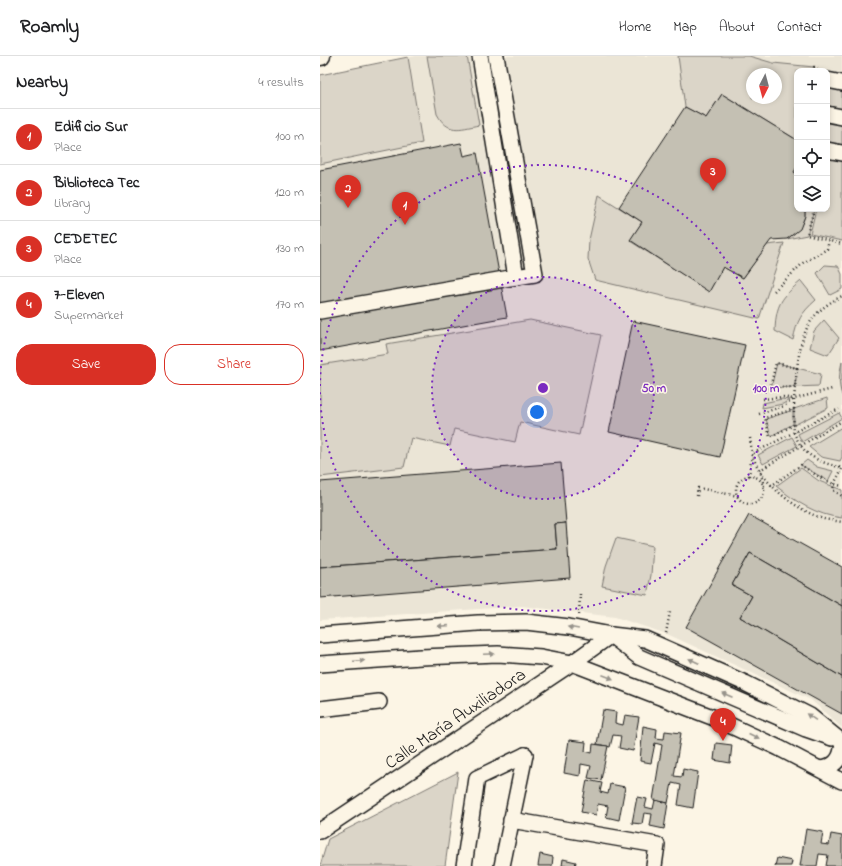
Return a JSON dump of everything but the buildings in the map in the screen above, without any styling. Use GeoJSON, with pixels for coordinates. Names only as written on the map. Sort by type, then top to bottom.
{"type":"FeatureCollection","features":[{"type":"Feature","properties":{"kind":"street"},"geometry":{"type":"LineString","coordinates":[[480,56],[516,277]]}},
{"type":"Feature","properties":{"kind":"street"},"geometry":{"type":"LineString","coordinates":[[320,311],[534,274],[496,56]]}},
{"type":"Feature","properties":{"kind":"street"},"geometry":{"type":"LineString","coordinates":[[830,81],[842,84]]}},
{"type":"Feature","properties":{"kind":"street"},"geometry":{"type":"LineString","coordinates":[[830,115],[842,117]]}},
{"type":"Feature","properties":{"kind":"street"},"geometry":{"type":"LineString","coordinates":[[830,151],[842,153]]}},
{"type":"Feature","properties":{"kind":"street"},"geometry":{"type":"LineString","coordinates":[[320,635],[478,623],[526,622],[645,639],[745,683],[810,716],[842,745]]}},
{"type":"Feature","properties":{"kind":"street"},"geometry":{"type":"LineString","coordinates":[[611,635],[639,657],[842,745]]}},
{"type":"Feature","properties":{"kind":"street","name":"Calle María Auxiliadora"},"geometry":{"type":"LineString","coordinates":[[320,831],[572,663],[611,635]]}},
{"type":"Feature","properties":{"kind":"street"},"geometry":{"type":"LineString","coordinates":[[320,664],[422,657],[498,654],[541,657],[572,663],[712,717],[779,748],[841,781]]}},
{"type":"Feature","properties":{"kind":"street"},"geometry":{"type":"LineString","coordinates":[[320,709],[379,702]]}},
{"type":"Feature","properties":{"kind":"street"},"geometry":{"type":"LineString","coordinates":[[820,769],[827,768],[838,761],[841,755],[842,745]]}},
{"type":"Feature","properties":{"kind":"street"},"geometry":{"type":"LineString","coordinates":[[464,866],[477,778],[525,755],[502,866]]}},
{"type":"Feature","properties":{"kind":"street"},"geometry":{"type":"LineString","coordinates":[[841,781],[838,766],[842,758]]}},
{"type":"Feature","properties":{"kind":"street"},"geometry":{"type":"LineString","coordinates":[[511,820],[657,845],[654,866]]}},
{"type":"Feature","properties":{"kind":"path"},"geometry":{"type":"LineString","coordinates":[[813,212],[807,235],[842,244]]}},
{"type":"Feature","properties":{"kind":"path"},"geometry":{"type":"LineString","coordinates":[[774,291],[803,263],[827,249],[830,241]]}},
{"type":"Feature","properties":{"kind":"path"},"geometry":{"type":"LineString","coordinates":[[842,296],[818,311],[805,330],[801,345],[794,399],[794,432],[800,446],[811,457],[824,464],[842,469],[834,484],[833,490],[842,496]]}},
{"type":"Feature","properties":{"kind":"path"},"geometry":{"type":"LineString","coordinates":[[795,387],[770,388],[776,363],[798,368]]}},
{"type":"Feature","properties":{"kind":"path"},"geometry":{"type":"LineString","coordinates":[[759,414],[784,406],[794,399],[832,389]]}},
{"type":"Feature","properties":{"kind":"path"},"geometry":{"type":"LineString","coordinates":[[763,399],[783,396],[794,399]]}},
{"type":"Feature","properties":{"kind":"path"},"geometry":{"type":"LineString","coordinates":[[794,409],[765,418],[770,437],[794,425]]}},
{"type":"Feature","properties":{"kind":"path"},"geometry":{"type":"LineString","coordinates":[[752,454],[839,409]]}},
{"type":"Feature","properties":{"kind":"path"},"geometry":{"type":"LineString","coordinates":[[760,470],[842,421]]}},
{"type":"Feature","properties":{"kind":"path"},"geometry":{"type":"LineString","coordinates":[[749,476],[752,454],[750,438]]}},
{"type":"Feature","properties":{"kind":"path"},"geometry":{"type":"LineString","coordinates":[[752,454],[760,470],[771,486],[797,507],[823,518],[842,522]]}},
{"type":"Feature","properties":{"kind":"path"},"geometry":{"type":"LineString","coordinates":[[771,486],[801,465],[820,477],[842,486]]}},
{"type":"Feature","properties":{"kind":"path"},"geometry":{"type":"LineString","coordinates":[[760,470],[764,486],[764,495],[758,502],[748,504],[744,503],[738,496],[738,483],[744,477],[749,476],[758,478],[764,486]]}},
{"type":"Feature","properties":{"kind":"path"},"geometry":{"type":"LineString","coordinates":[[697,496],[698,488],[738,496]]}},
{"type":"Feature","properties":{"kind":"path"},"geometry":{"type":"LineString","coordinates":[[579,629],[580,594]]}},
{"type":"Feature","properties":{"kind":"path"},"geometry":{"type":"LineString","coordinates":[[663,647],[670,612]]}},
{"type":"Feature","properties":{"kind":"shaded area"},"geometry":{"type":"Polygon","coordinates":[[[416,56],[842,56],[842,728],[811,700],[667,634],[615,617],[522,606],[320,620],[320,75],[416,56]]]}},
{"type":"Feature","properties":{"kind":"shaded area"},"geometry":{"type":"Polygon","coordinates":[[[427,56],[467,56],[479,125],[460,129],[445,125],[441,120],[437,114],[427,56]]]}},
{"type":"Feature","properties":{"kind":"shaded area"},"geometry":{"type":"Polygon","coordinates":[[[678,56],[749,56],[773,63],[814,67],[794,68],[794,138],[722,94],[706,118],[685,107],[678,56]]]}},
{"type":"Feature","properties":{"kind":"shaded area"},"geometry":{"type":"Polygon","coordinates":[[[408,57],[422,143],[320,164],[320,75],[408,57]]]}},
{"type":"Feature","properties":{"kind":"shaded area"},"geometry":{"type":"Polygon","coordinates":[[[830,76],[842,79],[842,241],[810,234],[815,212],[830,212],[830,76]]]}},
{"type":"Feature","properties":{"kind":"shaded area"},"geometry":{"type":"Polygon","coordinates":[[[599,195],[642,222],[630,241],[709,291],[723,267],[743,278],[767,245],[784,243],[759,319],[595,280],[588,259],[589,240],[599,195]]]}},
{"type":"Feature","properties":{"kind":"shaded area"},"geometry":{"type":"Polygon","coordinates":[[[805,212],[813,212],[807,235],[787,239],[795,233],[803,223],[805,212]]]}},
{"type":"Feature","properties":{"kind":"shaded area"},"geometry":{"type":"Polygon","coordinates":[[[825,265],[838,266],[842,274],[842,289],[830,295],[817,273],[825,265]]]}},
{"type":"Feature","properties":{"kind":"shaded area"},"geometry":{"type":"Polygon","coordinates":[[[801,281],[816,300],[800,318],[793,340],[775,331],[777,314],[778,308],[784,297],[801,281]]]}},
{"type":"Feature","properties":{"kind":"shaded area"},"geometry":{"type":"Polygon","coordinates":[[[530,320],[601,335],[579,435],[520,422],[515,442],[454,429],[450,446],[411,438],[404,467],[320,477],[320,365],[388,354],[386,344],[530,320]]]}},
{"type":"Feature","properties":{"kind":"shaded area"},"geometry":{"type":"Polygon","coordinates":[[[824,320],[839,338],[828,355],[810,348],[814,331],[824,320]]]}},
{"type":"Feature","properties":{"kind":"shaded area"},"geometry":{"type":"Polygon","coordinates":[[[842,362],[842,395],[839,379],[842,362]]]}},
{"type":"Feature","properties":{"kind":"shaded area"},"geometry":{"type":"Polygon","coordinates":[[[777,363],[821,374],[819,386],[795,387],[796,378],[794,387],[771,388],[777,363]]]}},
{"type":"Feature","properties":{"kind":"shaded area"},"geometry":{"type":"Polygon","coordinates":[[[827,398],[828,408],[794,425],[794,409],[827,398]]]}},
{"type":"Feature","properties":{"kind":"shaded area"},"geometry":{"type":"Polygon","coordinates":[[[782,399],[789,400],[783,404],[762,408],[763,403],[782,399]]]}},
{"type":"Feature","properties":{"kind":"shaded area"},"geometry":{"type":"Polygon","coordinates":[[[793,410],[793,424],[771,436],[766,419],[793,410]]]}},
{"type":"Feature","properties":{"kind":"shaded area"},"geometry":{"type":"Polygon","coordinates":[[[839,413],[842,418],[802,442],[798,434],[839,413]]]}},
{"type":"Feature","properties":{"kind":"shaded area"},"geometry":{"type":"Polygon","coordinates":[[[842,427],[842,457],[840,461],[821,457],[809,447],[842,427]]]}},
{"type":"Feature","properties":{"kind":"shaded area"},"geometry":{"type":"Polygon","coordinates":[[[792,437],[797,446],[763,464],[758,455],[792,437]]]}},
{"type":"Feature","properties":{"kind":"shaded area"},"geometry":{"type":"Polygon","coordinates":[[[807,460],[817,467],[833,471],[828,481],[801,465],[807,460]]]}},
{"type":"Feature","properties":{"kind":"shaded area"},"geometry":{"type":"Polygon","coordinates":[[[801,468],[819,481],[842,490],[842,518],[815,511],[776,486],[801,468]]]}},
{"type":"Feature","properties":{"kind":"shaded area"},"geometry":{"type":"Polygon","coordinates":[[[616,538],[653,546],[651,575],[647,595],[602,586],[606,566],[616,538]]]}},
{"type":"Feature","properties":{"kind":"shaded area"},"geometry":{"type":"Polygon","coordinates":[[[458,772],[445,866],[320,866],[328,839],[458,772]]]}},
{"type":"Feature","properties":{"kind":"place","name":"CEDETEC"},"geometry":{"type":"Point","coordinates":[713,191]}},
{"type":"Feature","properties":{"kind":"place","name":"Biblioteca Tec"},"geometry":{"type":"Point","coordinates":[348,208]}},
{"type":"Feature","properties":{"kind":"place","name":"Edificio Sur"},"geometry":{"type":"Point","coordinates":[405,225]}},
{"type":"Feature","properties":{"kind":"place","name":"7-Eleven"},"geometry":{"type":"Point","coordinates":[723,741]}}]}
